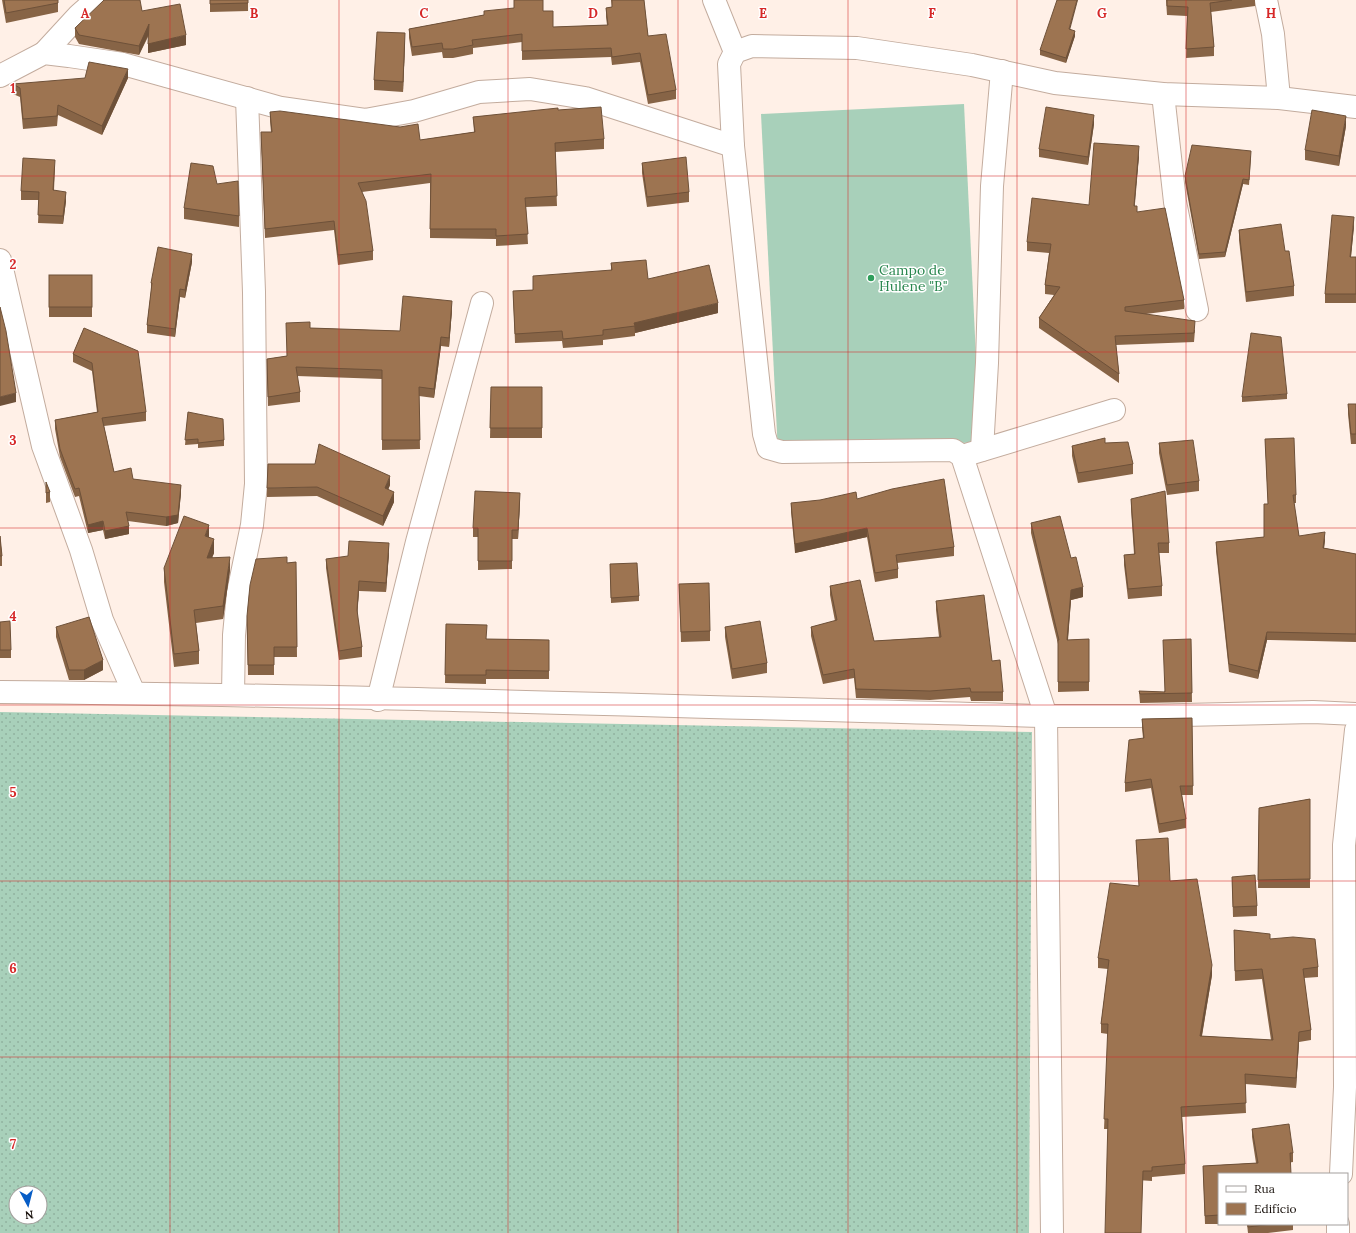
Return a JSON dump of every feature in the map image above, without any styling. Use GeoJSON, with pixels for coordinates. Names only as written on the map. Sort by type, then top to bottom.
{"type":"FeatureCollection","features":[{"type":"Feature","properties":{"kind":"street"},"geometry":{"type":"LineString","coordinates":[[0,76],[44,54],[79,14],[96,0]]}},
{"type":"Feature","properties":{"kind":"street"},"geometry":{"type":"LineString","coordinates":[[714,0],[735,52]]}},
{"type":"Feature","properties":{"kind":"street"},"geometry":{"type":"LineString","coordinates":[[1266,0],[1273,34],[1279,98]]}},
{"type":"Feature","properties":{"kind":"street"},"geometry":{"type":"LineString","coordinates":[[1052,1233],[1046,716],[962,456],[954,450],[782,452],[768,448],[764,434],[733,146],[729,64],[735,52],[752,46],[857,48],[1002,71],[1055,83],[1163,94],[1279,98],[1356,107]]}},
{"type":"Feature","properties":{"kind":"street"},"geometry":{"type":"LineString","coordinates":[[44,54],[123,64],[281,108],[365,120],[414,111],[479,92],[530,89],[585,98],[733,146]]}},
{"type":"Feature","properties":{"kind":"street"},"geometry":{"type":"LineString","coordinates":[[982,450],[987,363],[992,186],[1002,71]]}},
{"type":"Feature","properties":{"kind":"street"},"geometry":{"type":"LineString","coordinates":[[1163,94],[1175,202],[1196,310]]}},
{"type":"Feature","properties":{"kind":"street"},"geometry":{"type":"LineString","coordinates":[[233,694],[234,635],[238,593],[252,525],[256,484],[254,292],[247,98]]}},
{"type":"Feature","properties":{"kind":"street"},"geometry":{"type":"LineString","coordinates":[[0,260],[43,446],[81,550],[102,620],[134,693]]}},
{"type":"Feature","properties":{"kind":"street"},"geometry":{"type":"LineString","coordinates":[[378,700],[417,542],[482,303]]}},
{"type":"Feature","properties":{"kind":"street"},"geometry":{"type":"LineString","coordinates":[[962,456],[1114,410]]}},
{"type":"Feature","properties":{"kind":"street"},"geometry":{"type":"LineString","coordinates":[[0,692],[233,694],[378,700],[1046,716],[1139,716],[1313,712],[1356,714]]}},
{"type":"Feature","properties":{"kind":"street"},"geometry":{"type":"LineString","coordinates":[[1341,1173],[1350,1120],[1345,1087],[1350,915],[1344,845],[1356,730]]}},
{"type":"Feature","properties":{"kind":"green space","name":"Campo de Hulene \"B\""},"geometry":{"type":"Polygon","coordinates":[[[964,104],[980,442],[778,453],[761,114],[964,104]]]}},
{"type":"Feature","properties":{"kind":"green space"},"geometry":{"type":"Polygon","coordinates":[[[0,712],[1032,732],[1029,1233],[0,1233],[0,712]]]}},
{"type":"Feature","properties":{"kind":"building"},"geometry":{"type":"Polygon","coordinates":[[[4,0],[58,0],[58,3],[6,13],[4,0]]]}},
{"type":"Feature","properties":{"kind":"building"},"geometry":{"type":"Polygon","coordinates":[[[104,0],[140,0],[142,11],[180,4],[186,35],[148,44],[149,24],[139,46],[79,35],[75,28],[104,0]]]}},
{"type":"Feature","properties":{"kind":"building"},"geometry":{"type":"Polygon","coordinates":[[[210,0],[248,0],[248,3],[210,4],[210,0]]]}},
{"type":"Feature","properties":{"kind":"building"},"geometry":{"type":"Polygon","coordinates":[[[514,0],[543,0],[543,11],[553,11],[553,27],[608,25],[606,8],[612,7],[612,0],[644,0],[648,36],[666,34],[676,90],[648,95],[640,53],[612,57],[611,48],[522,51],[522,34],[472,40],[473,45],[453,49],[443,49],[442,43],[412,47],[409,29],[484,15],[484,11],[514,8],[514,0]]]}},
{"type":"Feature","properties":{"kind":"building"},"geometry":{"type":"Polygon","coordinates":[[[1057,0],[1077,0],[1069,29],[1075,31],[1066,58],[1040,50],[1057,0]]]}},
{"type":"Feature","properties":{"kind":"building"},"geometry":{"type":"Polygon","coordinates":[[[1167,0],[1232,0],[1210,3],[1214,47],[1186,49],[1188,7],[1167,6],[1167,0]]]}},
{"type":"Feature","properties":{"kind":"building"},"geometry":{"type":"Polygon","coordinates":[[[377,32],[405,33],[403,82],[374,80],[377,32]]]}},
{"type":"Feature","properties":{"kind":"building"},"geometry":{"type":"Polygon","coordinates":[[[89,62],[128,69],[102,126],[58,105],[57,116],[23,119],[20,88],[13,84],[85,78],[89,62]]]}},
{"type":"Feature","properties":{"kind":"building"},"geometry":{"type":"Polygon","coordinates":[[[601,107],[604,139],[555,143],[557,196],[525,198],[528,234],[496,236],[496,229],[430,229],[431,174],[358,183],[366,201],[373,251],[338,255],[334,221],[265,229],[261,132],[272,132],[270,112],[280,111],[400,127],[418,124],[420,140],[475,132],[473,117],[558,108],[558,110],[601,107]]]}},
{"type":"Feature","properties":{"kind":"building"},"geometry":{"type":"Polygon","coordinates":[[[1046,107],[1094,115],[1088,157],[1039,149],[1046,107]]]}},
{"type":"Feature","properties":{"kind":"building"},"geometry":{"type":"Polygon","coordinates":[[[1312,110],[1346,116],[1339,156],[1305,150],[1312,110]]]}},
{"type":"Feature","properties":{"kind":"building"},"geometry":{"type":"Polygon","coordinates":[[[1094,143],[1139,146],[1134,206],[1137,206],[1137,212],[1165,208],[1184,300],[1125,307],[1125,311],[1195,321],[1194,333],[1115,336],[1119,374],[1039,318],[1060,287],[1045,285],[1051,244],[1027,242],[1032,198],[1089,205],[1094,143]]]}},
{"type":"Feature","properties":{"kind":"building"},"geometry":{"type":"Polygon","coordinates":[[[1192,145],[1251,151],[1249,180],[1243,179],[1225,252],[1199,254],[1185,176],[1192,145]]]}},
{"type":"Feature","properties":{"kind":"building"},"geometry":{"type":"Polygon","coordinates":[[[686,157],[689,192],[647,197],[642,163],[686,157]]]}},
{"type":"Feature","properties":{"kind":"building"},"geometry":{"type":"Polygon","coordinates":[[[23,158],[55,160],[53,190],[66,192],[63,216],[38,215],[39,192],[21,191],[23,158]]]}},
{"type":"Feature","properties":{"kind":"building"},"geometry":{"type":"Polygon","coordinates":[[[191,163],[213,166],[217,184],[238,181],[239,216],[184,208],[191,163]]]}},
{"type":"Feature","properties":{"kind":"building"},"geometry":{"type":"Polygon","coordinates":[[[1332,215],[1354,217],[1350,257],[1356,257],[1356,294],[1325,294],[1332,215]]]}},
{"type":"Feature","properties":{"kind":"building"},"geometry":{"type":"Polygon","coordinates":[[[1281,224],[1285,251],[1289,251],[1294,286],[1246,292],[1239,230],[1281,224]]]}},
{"type":"Feature","properties":{"kind":"building"},"geometry":{"type":"Polygon","coordinates":[[[158,247],[192,254],[185,290],[180,289],[175,329],[147,325],[151,283],[158,247]]]}},
{"type":"Feature","properties":{"kind":"building"},"geometry":{"type":"Polygon","coordinates":[[[646,260],[648,279],[709,265],[718,303],[634,323],[635,326],[603,330],[603,335],[563,339],[562,331],[515,334],[513,291],[533,290],[533,276],[612,270],[611,263],[646,260]]]}},
{"type":"Feature","properties":{"kind":"building"},"geometry":{"type":"Polygon","coordinates":[[[49,275],[92,275],[92,307],[49,307],[49,275]]]}},
{"type":"Feature","properties":{"kind":"building"},"geometry":{"type":"Polygon","coordinates":[[[403,296],[452,301],[449,338],[441,337],[434,389],[419,387],[420,440],[382,440],[382,370],[296,367],[300,392],[268,397],[267,359],[287,356],[286,323],[310,322],[310,328],[400,331],[403,296]]]}},
{"type":"Feature","properties":{"kind":"building"},"geometry":{"type":"Polygon","coordinates":[[[0,307],[6,331],[16,393],[0,397],[0,307]]]}},
{"type":"Feature","properties":{"kind":"building"},"geometry":{"type":"Polygon","coordinates":[[[84,328],[138,351],[146,412],[102,418],[114,472],[131,468],[133,479],[181,485],[178,515],[166,517],[126,512],[129,526],[105,531],[103,521],[88,525],[79,488],[75,489],[60,449],[55,420],[98,412],[92,363],[73,354],[84,328]]]}},
{"type":"Feature","properties":{"kind":"building"},"geometry":{"type":"Polygon","coordinates":[[[1251,333],[1281,337],[1287,394],[1242,397],[1251,333]]]}},
{"type":"Feature","properties":{"kind":"building"},"geometry":{"type":"Polygon","coordinates":[[[491,387],[542,387],[542,428],[490,428],[491,387]]]}},
{"type":"Feature","properties":{"kind":"building"},"geometry":{"type":"Polygon","coordinates":[[[1348,404],[1356,404],[1356,434],[1351,434],[1348,404]]]}},
{"type":"Feature","properties":{"kind":"building"},"geometry":{"type":"Polygon","coordinates":[[[188,412],[223,419],[224,440],[198,443],[198,439],[185,440],[188,412]]]}},
{"type":"Feature","properties":{"kind":"building"},"geometry":{"type":"Polygon","coordinates":[[[1105,438],[1105,443],[1128,442],[1133,464],[1078,473],[1072,446],[1105,438]]]}},
{"type":"Feature","properties":{"kind":"building"},"geometry":{"type":"Polygon","coordinates":[[[1294,438],[1296,495],[1293,495],[1299,536],[1325,532],[1323,548],[1356,554],[1356,634],[1267,632],[1258,671],[1229,664],[1216,542],[1264,537],[1264,504],[1268,504],[1265,439],[1294,438]]]}},
{"type":"Feature","properties":{"kind":"building"},"geometry":{"type":"Polygon","coordinates":[[[1193,440],[1199,481],[1167,485],[1159,443],[1193,440]]]}},
{"type":"Feature","properties":{"kind":"building"},"geometry":{"type":"Polygon","coordinates":[[[319,444],[390,476],[385,488],[394,492],[383,516],[317,487],[267,488],[268,464],[315,464],[319,444]]]}},
{"type":"Feature","properties":{"kind":"building"},"geometry":{"type":"Polygon","coordinates":[[[944,479],[954,547],[896,555],[898,569],[875,573],[867,528],[795,544],[791,503],[820,500],[856,492],[857,499],[892,489],[944,479]]]}},
{"type":"Feature","properties":{"kind":"building"},"geometry":{"type":"Polygon","coordinates":[[[46,482],[50,492],[46,493],[46,482]]]}},
{"type":"Feature","properties":{"kind":"building"},"geometry":{"type":"Polygon","coordinates":[[[475,491],[520,493],[518,530],[512,530],[512,561],[478,561],[478,528],[473,528],[475,491]]]}},
{"type":"Feature","properties":{"kind":"building"},"geometry":{"type":"Polygon","coordinates":[[[1165,491],[1169,543],[1158,543],[1162,586],[1128,589],[1124,555],[1135,554],[1131,499],[1165,491]]]}},
{"type":"Feature","properties":{"kind":"building"},"geometry":{"type":"Polygon","coordinates":[[[184,516],[209,525],[205,536],[214,539],[207,558],[230,557],[223,606],[194,610],[199,651],[174,654],[164,568],[184,516]]]}},
{"type":"Feature","properties":{"kind":"building"},"geometry":{"type":"Polygon","coordinates":[[[1060,516],[1071,558],[1076,557],[1083,587],[1071,590],[1067,640],[1089,639],[1089,682],[1058,682],[1059,640],[1031,523],[1060,516]]]}},
{"type":"Feature","properties":{"kind":"building"},"geometry":{"type":"Polygon","coordinates":[[[0,536],[2,556],[0,556],[0,536]]]}},
{"type":"Feature","properties":{"kind":"building"},"geometry":{"type":"Polygon","coordinates":[[[349,541],[389,543],[386,583],[359,581],[357,610],[362,647],[339,651],[326,559],[348,556],[349,541]]]}},
{"type":"Feature","properties":{"kind":"building"},"geometry":{"type":"Polygon","coordinates":[[[287,557],[287,563],[296,562],[297,647],[274,647],[274,665],[248,665],[247,616],[250,585],[256,559],[287,557]]]}},
{"type":"Feature","properties":{"kind":"building"},"geometry":{"type":"Polygon","coordinates":[[[637,563],[639,596],[611,598],[610,564],[637,563]]]}},
{"type":"Feature","properties":{"kind":"building"},"geometry":{"type":"Polygon","coordinates":[[[860,580],[874,641],[941,637],[936,601],[984,595],[992,661],[1000,660],[1003,692],[971,692],[970,688],[930,691],[856,689],[854,669],[823,675],[811,627],[837,620],[830,586],[860,580]]]}},
{"type":"Feature","properties":{"kind":"building"},"geometry":{"type":"Polygon","coordinates":[[[709,583],[710,631],[681,632],[679,584],[709,583]]]}},
{"type":"Feature","properties":{"kind":"building"},"geometry":{"type":"Polygon","coordinates":[[[89,617],[103,660],[84,670],[69,670],[56,627],[89,617]]]}},
{"type":"Feature","properties":{"kind":"building"},"geometry":{"type":"Polygon","coordinates":[[[10,621],[11,650],[0,650],[0,622],[10,621]]]}},
{"type":"Feature","properties":{"kind":"building"},"geometry":{"type":"Polygon","coordinates":[[[760,621],[767,663],[732,669],[725,627],[760,621]]]}},
{"type":"Feature","properties":{"kind":"building"},"geometry":{"type":"Polygon","coordinates":[[[446,624],[487,625],[486,639],[549,640],[549,671],[486,670],[486,675],[445,675],[446,624]]]}},
{"type":"Feature","properties":{"kind":"building"},"geometry":{"type":"Polygon","coordinates":[[[1191,639],[1192,693],[1140,694],[1139,691],[1165,692],[1163,640],[1191,639]]]}},
{"type":"Feature","properties":{"kind":"building"},"geometry":{"type":"Polygon","coordinates":[[[1192,718],[1193,786],[1180,786],[1186,819],[1159,824],[1151,779],[1125,783],[1129,740],[1144,738],[1142,719],[1192,718]]]}},
{"type":"Feature","properties":{"kind":"building"},"geometry":{"type":"Polygon","coordinates":[[[1310,799],[1310,879],[1258,880],[1259,808],[1310,799]]]}},
{"type":"Feature","properties":{"kind":"building"},"geometry":{"type":"Polygon","coordinates":[[[1168,838],[1170,881],[1197,879],[1212,965],[1200,1036],[1273,1040],[1262,969],[1235,971],[1234,930],[1270,934],[1270,939],[1293,937],[1315,939],[1318,967],[1303,969],[1311,1030],[1299,1032],[1296,1078],[1245,1074],[1246,1103],[1181,1107],[1185,1164],[1152,1167],[1152,1171],[1143,1171],[1141,1233],[1105,1233],[1108,1119],[1104,1119],[1108,1024],[1101,1024],[1109,960],[1098,958],[1110,883],[1139,886],[1136,840],[1168,838]]]}},
{"type":"Feature","properties":{"kind":"building"},"geometry":{"type":"Polygon","coordinates":[[[1255,875],[1257,906],[1233,907],[1232,877],[1255,875]]]}},
{"type":"Feature","properties":{"kind":"building"},"geometry":{"type":"Polygon","coordinates":[[[1289,1124],[1293,1153],[1290,1153],[1291,1173],[1218,1173],[1218,1215],[1205,1216],[1203,1166],[1258,1163],[1252,1129],[1289,1124]]]}},
{"type":"Feature","properties":{"kind":"building"},"geometry":{"type":"Polygon","coordinates":[[[1248,1225],[1264,1225],[1248,1227],[1248,1225]]]}},
{"type":"Feature","properties":{"kind":"place","name":"Campo de Hulene \"B\""},"geometry":{"type":"Point","coordinates":[871,278]}}]}
